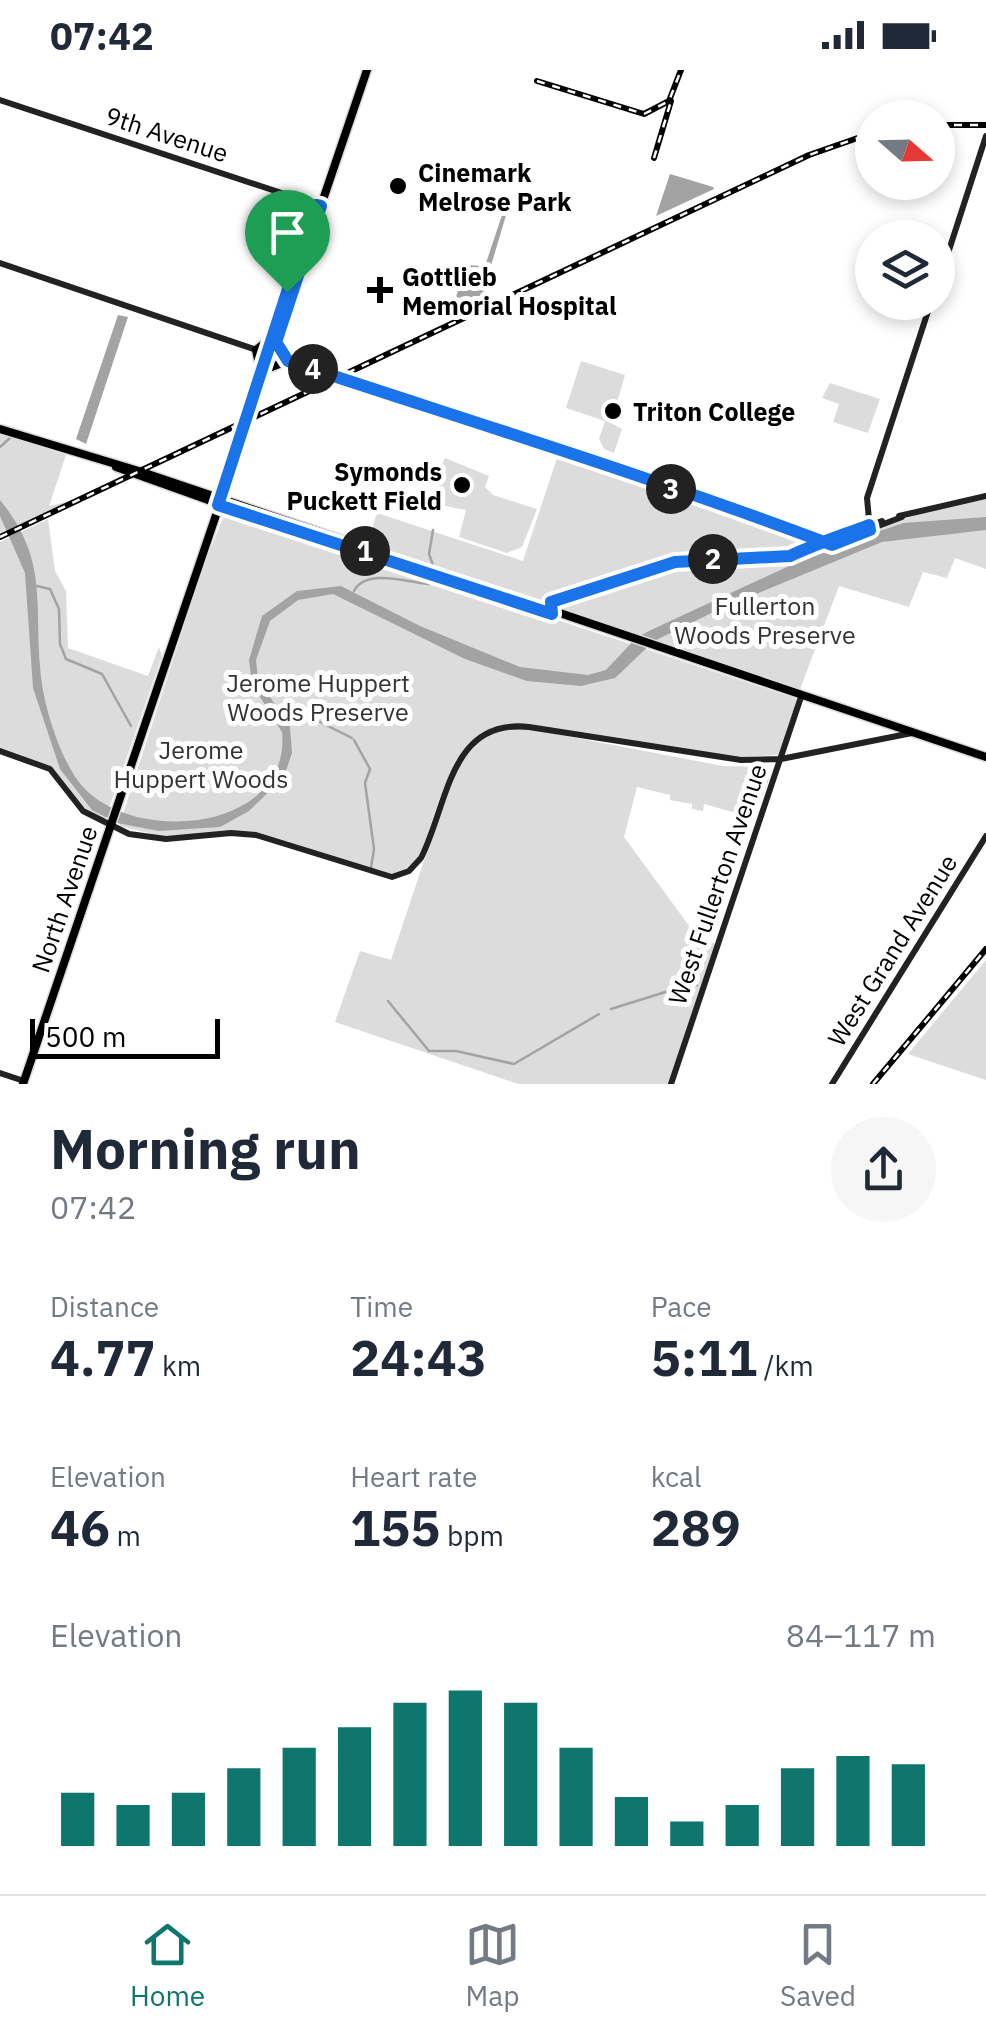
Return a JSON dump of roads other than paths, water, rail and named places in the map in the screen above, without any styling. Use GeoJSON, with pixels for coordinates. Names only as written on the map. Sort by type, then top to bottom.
{"type":"FeatureCollection","features":[{"type":"Feature","properties":{"kind":"main road","name":"North Avenue"},"geometry":{"type":"LineString","coordinates":[[24,1082],[365,70]]}},
{"type":"Feature","properties":{"kind":"main road"},"geometry":{"type":"LineString","coordinates":[[274,340],[288,361],[263,372],[256,350],[274,340]]}},
{"type":"Feature","properties":{"kind":"main road"},"geometry":{"type":"LineString","coordinates":[[0,429],[986,757]]}},
{"type":"Feature","properties":{"kind":"main road"},"geometry":{"type":"LineString","coordinates":[[551,602],[552,614]]}},
{"type":"Feature","properties":{"kind":"street","name":"9th Avenue"},"geometry":{"type":"LineString","coordinates":[[0,100],[319,206]]}},
{"type":"Feature","properties":{"kind":"street"},"geometry":{"type":"LineString","coordinates":[[955,232],[986,136]]}},
{"type":"Feature","properties":{"kind":"street"},"geometry":{"type":"LineString","coordinates":[[0,263],[828,544]]}},
{"type":"Feature","properties":{"kind":"street"},"geometry":{"type":"LineString","coordinates":[[869,528],[866,502],[926,320]]}},
{"type":"Feature","properties":{"kind":"street"},"geometry":{"type":"LineString","coordinates":[[533,607],[675,562],[790,556],[902,516],[986,496]]}},
{"type":"Feature","properties":{"kind":"street"},"geometry":{"type":"LineString","coordinates":[[828,544],[869,528]]}},
{"type":"Feature","properties":{"kind":"street"},"geometry":{"type":"LineString","coordinates":[[803,534],[846,534]]}},
{"type":"Feature","properties":{"kind":"street","name":"West Fullerton Avenue"},"geometry":{"type":"LineString","coordinates":[[671,1084],[802,698]]}},
{"type":"Feature","properties":{"kind":"street"},"geometry":{"type":"LineString","coordinates":[[0,751],[50,769],[83,811],[111,824],[160,839],[256,835],[392,877],[409,871],[421,858],[462,752],[496,729],[529,727],[704,758],[781,760],[912,733]]}},
{"type":"Feature","properties":{"kind":"street","name":"West Grand Avenue"},"geometry":{"type":"LineString","coordinates":[[832,1084],[986,836]]}},
{"type":"Feature","properties":{"kind":"street"},"geometry":{"type":"LineString","coordinates":[[0,1073],[24,1082]]}},
{"type":"Feature","properties":{"kind":"waterway"},"geometry":{"type":"LineString","coordinates":[[0,447],[11,437]]}},
{"type":"Feature","properties":{"kind":"waterway"},"geometry":{"type":"LineString","coordinates":[[433,530],[429,554],[433,565]]}},
{"type":"Feature","properties":{"kind":"waterway"},"geometry":{"type":"LineString","coordinates":[[354,591],[360,584],[377,578],[429,584],[428,576]]}},
{"type":"Feature","properties":{"kind":"waterway"},"geometry":{"type":"LineString","coordinates":[[37,586],[50,589],[59,609],[60,644],[66,659],[102,674],[131,726]]}},
{"type":"Feature","properties":{"kind":"waterway"},"geometry":{"type":"LineString","coordinates":[[283,711],[290,710],[297,718],[312,718],[352,738]]}},
{"type":"Feature","properties":{"kind":"waterway"},"geometry":{"type":"LineString","coordinates":[[354,740],[370,769],[365,783],[374,849],[371,868]]}},
{"type":"Feature","properties":{"kind":"waterway"},"geometry":{"type":"LineString","coordinates":[[611,1009],[675,989],[683,981],[697,985]]}},
{"type":"Feature","properties":{"kind":"waterway"},"geometry":{"type":"LineString","coordinates":[[388,1001],[429,1051],[456,1051],[514,1064],[599,1014]]}},
{"type":"Feature","properties":{"kind":"railway"},"geometry":{"type":"LineString","coordinates":[[537,81],[644,114],[669,101],[681,70]]}},
{"type":"Feature","properties":{"kind":"railway"},"geometry":{"type":"LineString","coordinates":[[654,158],[671,101]]}},
{"type":"Feature","properties":{"kind":"railway"},"geometry":{"type":"LineString","coordinates":[[955,125],[986,125]]}},
{"type":"Feature","properties":{"kind":"railway"},"geometry":{"type":"LineString","coordinates":[[0,537],[809,155],[855,139]]}},
{"type":"Feature","properties":{"kind":"railway"},"geometry":{"type":"LineString","coordinates":[[873,1084],[986,949]]}},
{"type":"Feature","properties":{"kind":"place","name":"Cinemark Melrose Park"},"geometry":{"type":"Point","coordinates":[398,186]}},
{"type":"Feature","properties":{"kind":"place","name":"Gottlieb Memorial Hospital"},"geometry":{"type":"Point","coordinates":[380,290]}},
{"type":"Feature","properties":{"kind":"place","name":"Triton College"},"geometry":{"type":"Point","coordinates":[613,411]}},
{"type":"Feature","properties":{"kind":"place","name":"Symonds Puckett Field"},"geometry":{"type":"Point","coordinates":[462,485]}},
{"type":"Feature","properties":{"kind":"park label","name":"Fullerton Woods Preserve"},"geometry":{"type":"Point","coordinates":[765,620]}},
{"type":"Feature","properties":{"kind":"park label","name":"Jerome Huppert Woods Preserve"},"geometry":{"type":"Point","coordinates":[318,696]}},
{"type":"Feature","properties":{"kind":"park label","name":"Jerome Huppert Woods"},"geometry":{"type":"Point","coordinates":[201,764]}}]}
